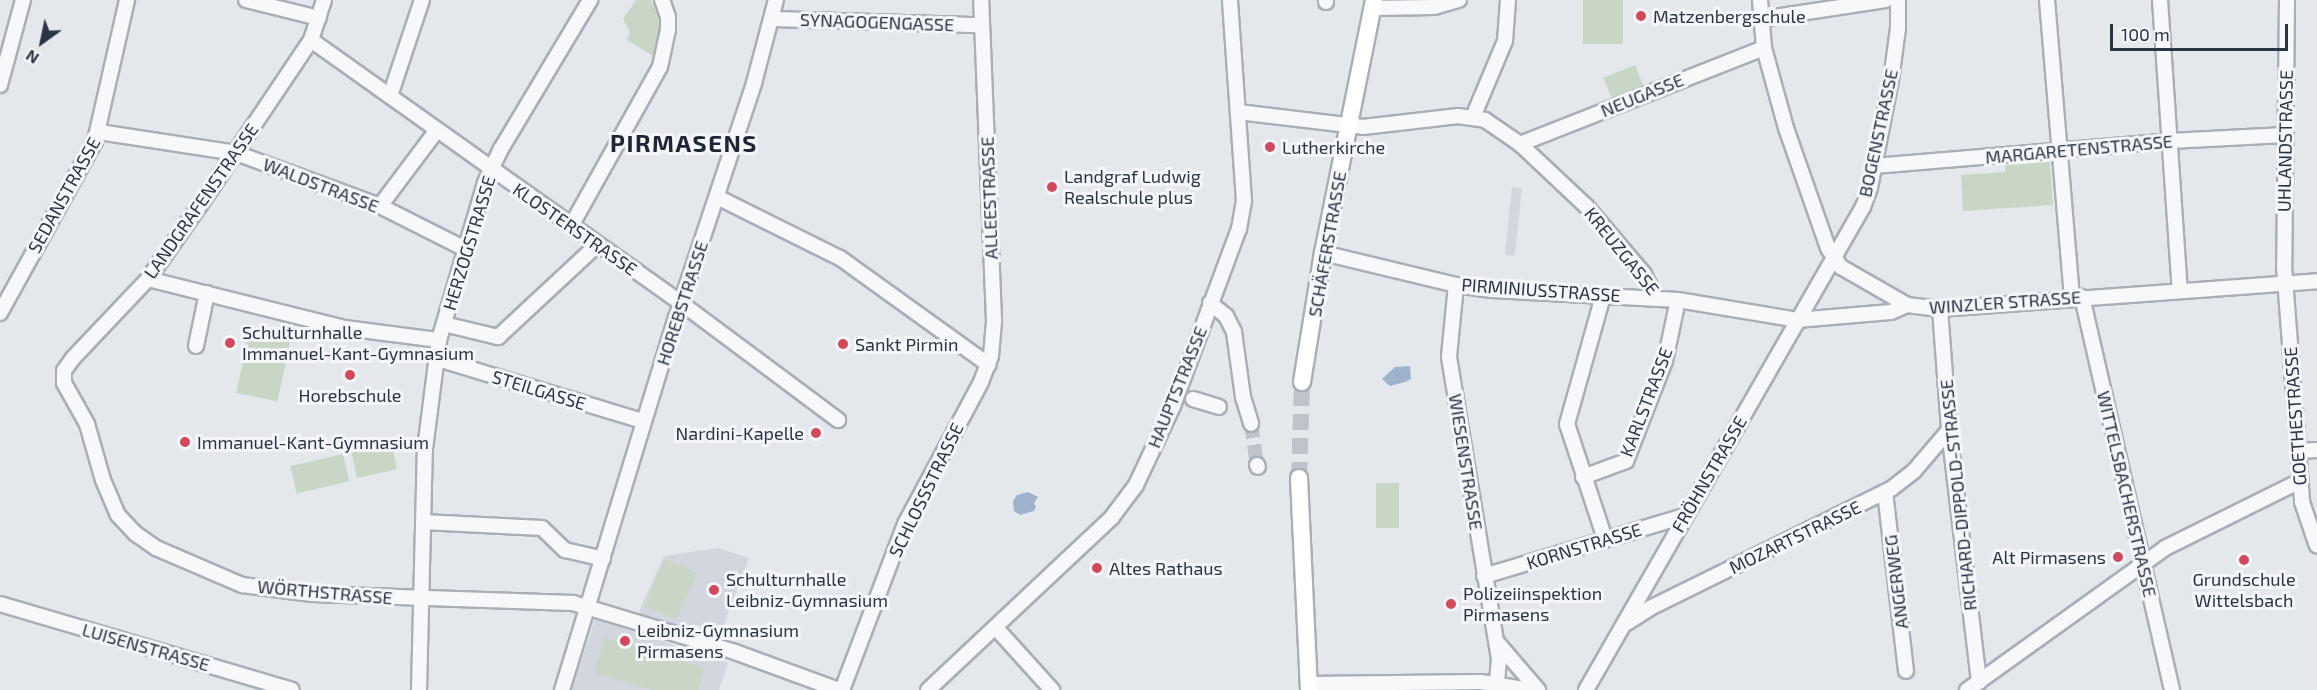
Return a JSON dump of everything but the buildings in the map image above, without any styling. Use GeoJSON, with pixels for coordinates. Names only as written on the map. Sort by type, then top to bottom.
{"type":"FeatureCollection","features":[{"type":"Feature","properties":{"kind":"main road","name":"SCHÄFERSTRASSE"},"geometry":{"type":"LineString","coordinates":[[1302,382],[1323,253],[1373,4]]}},
{"type":"Feature","properties":{"kind":"main road"},"geometry":{"type":"LineString","coordinates":[[1299,478],[1309,687]]}},
{"type":"Feature","properties":{"kind":"street"},"geometry":{"type":"LineString","coordinates":[[0,85],[23,0]]}},
{"type":"Feature","properties":{"kind":"street","name":"SEDANSTRASSE"},"geometry":{"type":"LineString","coordinates":[[0,313],[99,132],[127,0]]}},
{"type":"Feature","properties":{"kind":"street"},"geometry":{"type":"LineString","coordinates":[[246,0],[320,18]]}},
{"type":"Feature","properties":{"kind":"street","name":"LANDGRAFENSTRASSE"},"geometry":{"type":"LineString","coordinates":[[64,371],[73,358],[148,279],[311,40],[324,0]]}},
{"type":"Feature","properties":{"kind":"street"},"geometry":{"type":"LineString","coordinates":[[390,96],[422,0]]}},
{"type":"Feature","properties":{"kind":"street","name":"HERZOGSTRASSE"},"geometry":{"type":"LineString","coordinates":[[419,690],[427,427],[439,340],[480,197],[491,169],[590,0]]}},
{"type":"Feature","properties":{"kind":"street"},"geometry":{"type":"LineString","coordinates":[[571,226],[660,67],[669,30],[668,17],[662,0]]}},
{"type":"Feature","properties":{"kind":"street","name":"HOREBSTRASSE"},"geometry":{"type":"LineString","coordinates":[[562,690],[643,421],[773,18],[776,0]]}},
{"type":"Feature","properties":{"kind":"street","name":"ALLEESTRASSE"},"geometry":{"type":"LineString","coordinates":[[975,392],[989,365],[994,320],[981,0]]}},
{"type":"Feature","properties":{"kind":"street","name":"HAUPTSTRASSE"},"geometry":{"type":"LineString","coordinates":[[928,690],[1112,517],[1136,485],[1173,406],[1239,229],[1244,201],[1230,0]]}},
{"type":"Feature","properties":{"kind":"street"},"geometry":{"type":"LineString","coordinates":[[1373,4],[1434,7],[1458,0]]}},
{"type":"Feature","properties":{"kind":"street"},"geometry":{"type":"LineString","coordinates":[[1238,112],[1349,126],[1376,127],[1473,117],[1505,41],[1508,0]]}},
{"type":"Feature","properties":{"kind":"street"},"geometry":{"type":"LineString","coordinates":[[1760,0],[1764,48],[1800,174],[1834,260]]}},
{"type":"Feature","properties":{"kind":"street"},"geometry":{"type":"LineString","coordinates":[[1761,19],[1886,0]]}},
{"type":"Feature","properties":{"kind":"street","name":"BOGENSTRASSE"},"geometry":{"type":"LineString","coordinates":[[1834,260],[1863,207],[1874,166],[1891,80],[1898,0]]}},
{"type":"Feature","properties":{"kind":"street"},"geometry":{"type":"LineString","coordinates":[[2047,0],[2056,0]]}},
{"type":"Feature","properties":{"kind":"street","name":"WITTELSBACHERSTRASSE"},"geometry":{"type":"LineString","coordinates":[[2047,0],[2060,150],[2077,298],[2144,563],[2172,690]]}},
{"type":"Feature","properties":{"kind":"street"},"geometry":{"type":"LineString","coordinates":[[2160,0],[2180,290]]}},
{"type":"Feature","properties":{"kind":"street","name":"UHLANDSTRASSE"},"geometry":{"type":"LineString","coordinates":[[2285,283],[2287,0]]}},
{"type":"Feature","properties":{"kind":"street","name":"SYNAGOGENGASSE"},"geometry":{"type":"LineString","coordinates":[[773,18],[981,26]]}},
{"type":"Feature","properties":{"kind":"street","name":"KLOSTERSTRASSE"},"geometry":{"type":"LineString","coordinates":[[311,40],[681,303],[838,420]]}},
{"type":"Feature","properties":{"kind":"street","name":"NEUGASSE"},"geometry":{"type":"LineString","coordinates":[[1520,144],[1764,48]]}},
{"type":"Feature","properties":{"kind":"street","name":"KREUZGASSE"},"geometry":{"type":"LineString","coordinates":[[1473,117],[1497,126],[1520,144],[1586,206],[1644,274],[1655,298],[1797,320],[1891,312],[1907,305]]}},
{"type":"Feature","properties":{"kind":"street"},"geometry":{"type":"LineString","coordinates":[[380,207],[437,130]]}},
{"type":"Feature","properties":{"kind":"street","name":"WALDSTRASSE"},"geometry":{"type":"LineString","coordinates":[[99,132],[236,153],[380,207],[465,249]]}},
{"type":"Feature","properties":{"kind":"street","name":"MARGARETENSTRASSE"},"geometry":{"type":"LineString","coordinates":[[1874,166],[2170,141],[2285,135]]}},
{"type":"Feature","properties":{"kind":"street"},"geometry":{"type":"LineString","coordinates":[[717,197],[840,258],[989,365]]}},
{"type":"Feature","properties":{"kind":"street"},"geometry":{"type":"LineString","coordinates":[[444,324],[498,338],[597,245]]}},
{"type":"Feature","properties":{"kind":"street","name":"PIRMINIUSSTRASSE"},"geometry":{"type":"LineString","coordinates":[[1323,253],[1456,285],[1492,290],[1655,298]]}},
{"type":"Feature","properties":{"kind":"street","name":"WINZLER STRASSE"},"geometry":{"type":"LineString","coordinates":[[1834,260],[1857,278],[1907,305],[1940,309],[2317,281]]}},
{"type":"Feature","properties":{"kind":"street","name":"FRÖHNSTRASSE"},"geometry":{"type":"LineString","coordinates":[[1586,690],[1797,320],[1834,260]]}},
{"type":"Feature","properties":{"kind":"street"},"geometry":{"type":"LineString","coordinates":[[148,279],[345,328],[439,340]]}},
{"type":"Feature","properties":{"kind":"street","name":"GOETHESTRASSE"},"geometry":{"type":"LineString","coordinates":[[2285,283],[2300,481],[2307,520],[2317,546]]}},
{"type":"Feature","properties":{"kind":"street","name":"WIESENSTRASSE"},"geometry":{"type":"LineString","coordinates":[[1456,285],[1449,357],[1499,659],[1497,683]]}},
{"type":"Feature","properties":{"kind":"street"},"geometry":{"type":"LineString","coordinates":[[196,346],[207,293]]}},
{"type":"Feature","properties":{"kind":"street"},"geometry":{"type":"LineString","coordinates":[[1603,296],[1567,415],[1568,430],[1605,539]]}},
{"type":"Feature","properties":{"kind":"street","name":"KARLSTRASSE"},"geometry":{"type":"LineString","coordinates":[[1583,477],[1621,465],[1631,452],[1665,361],[1678,300]]}},
{"type":"Feature","properties":{"kind":"street"},"geometry":{"type":"LineString","coordinates":[[1210,303],[1226,316],[1234,332],[1251,424]]}},
{"type":"Feature","properties":{"kind":"street","name":"RICHARD-DIPPOLD-STRASSE"},"geometry":{"type":"LineString","coordinates":[[1940,309],[1973,686]]}},
{"type":"Feature","properties":{"kind":"street","name":"STEILGASSE"},"geometry":{"type":"LineString","coordinates":[[435,358],[643,421]]}},
{"type":"Feature","properties":{"kind":"street","name":"WÖRTHSTRASSE"},"geometry":{"type":"LineString","coordinates":[[64,371],[64,383],[87,424],[114,510],[130,528],[150,544],[214,574],[254,588],[285,592],[420,599],[560,601],[588,607],[735,652],[840,690]]}},
{"type":"Feature","properties":{"kind":"street","name":"SCHLOSSSTRASSE"},"geometry":{"type":"LineString","coordinates":[[840,690],[905,524],[975,392]]}},
{"type":"Feature","properties":{"kind":"street"},"geometry":{"type":"LineString","coordinates":[[1193,399],[1226,408],[1247,409]]}},
{"type":"Feature","properties":{"kind":"street","name":"MOZARTSTRASSE"},"geometry":{"type":"LineString","coordinates":[[1625,624],[1660,603],[1885,492],[1914,471],[1949,430]]}},
{"type":"Feature","properties":{"kind":"street"},"geometry":{"type":"LineString","coordinates":[[2298,452],[2317,450]]}},
{"type":"Feature","properties":{"kind":"street"},"geometry":{"type":"LineString","coordinates":[[1973,686],[2174,543],[2300,481]]}},
{"type":"Feature","properties":{"kind":"street","name":"ANGERWEG"},"geometry":{"type":"LineString","coordinates":[[1885,492],[1906,671]]}},
{"type":"Feature","properties":{"kind":"street","name":"KORNSTRASSE"},"geometry":{"type":"LineString","coordinates":[[1484,576],[1684,516]]}},
{"type":"Feature","properties":{"kind":"street"},"geometry":{"type":"LineString","coordinates":[[423,522],[542,528],[566,550],[603,559]]}},
{"type":"Feature","properties":{"kind":"street","name":"LUISENSTRASSE"},"geometry":{"type":"LineString","coordinates":[[0,604],[292,690]]}},
{"type":"Feature","properties":{"kind":"street"},"geometry":{"type":"LineString","coordinates":[[996,628],[1052,690]]}},
{"type":"Feature","properties":{"kind":"street"},"geometry":{"type":"LineString","coordinates":[[1495,639],[1538,690]]}},
{"type":"Feature","properties":{"kind":"street"},"geometry":{"type":"LineString","coordinates":[[1309,687],[1497,683],[1531,690]]}},
{"type":"Feature","properties":{"kind":"shaded area"},"geometry":{"type":"Polygon","coordinates":[[[1512,187],[1522,188],[1515,256],[1505,255],[1512,187]]]}},
{"type":"Feature","properties":{"kind":"shaded area","name":"Leibniz-Gymnasium Pirmasens"},"geometry":{"type":"Polygon","coordinates":[[[718,548],[749,558],[718,640],[638,614],[664,556],[718,548]]]}},
{"type":"Feature","properties":{"kind":"shaded area","name":"Leibniz-Gymnasium Pirmasens"},"geometry":{"type":"Polygon","coordinates":[[[595,619],[728,663],[719,690],[572,690],[595,619]]]}},
{"type":"Feature","properties":{"kind":"green space"},"geometry":{"type":"Polygon","coordinates":[[[636,0],[651,0],[658,17],[660,30],[653,56],[627,40],[630,32],[623,19],[636,0]]]}},
{"type":"Feature","properties":{"kind":"green space"},"geometry":{"type":"Polygon","coordinates":[[[1583,0],[1623,0],[1623,44],[1583,44],[1583,0]]]}},
{"type":"Feature","properties":{"kind":"green space"},"geometry":{"type":"Polygon","coordinates":[[[1635,65],[1643,85],[1612,98],[1603,78],[1635,65]]]}},
{"type":"Feature","properties":{"kind":"green space"},"geometry":{"type":"Polygon","coordinates":[[[2050,162],[2053,205],[1963,211],[1961,175],[2005,172],[2005,165],[2050,162]]]}},
{"type":"Feature","properties":{"kind":"green space"},"geometry":{"type":"Polygon","coordinates":[[[249,333],[290,342],[277,401],[236,393],[249,333]]]}},
{"type":"Feature","properties":{"kind":"green space"},"geometry":{"type":"Polygon","coordinates":[[[391,441],[397,469],[357,478],[351,450],[391,441]]]}},
{"type":"Feature","properties":{"kind":"green space"},"geometry":{"type":"Polygon","coordinates":[[[343,454],[349,481],[297,493],[290,466],[343,454]]]}},
{"type":"Feature","properties":{"kind":"green space"},"geometry":{"type":"Polygon","coordinates":[[[1376,483],[1399,483],[1399,528],[1376,528],[1376,483]]]}},
{"type":"Feature","properties":{"kind":"green space"},"geometry":{"type":"Polygon","coordinates":[[[665,559],[697,573],[676,620],[644,606],[665,559]]]}},
{"type":"Feature","properties":{"kind":"green space"},"geometry":{"type":"Polygon","coordinates":[[[605,638],[705,668],[698,690],[652,690],[594,672],[605,638]]]}},
{"type":"Feature","properties":{"kind":"water"},"geometry":{"type":"Polygon","coordinates":[[[1410,366],[1411,379],[1405,382],[1390,386],[1382,379],[1395,367],[1410,366]]]}},
{"type":"Feature","properties":{"kind":"water"},"geometry":{"type":"Polygon","coordinates":[[[1028,492],[1038,497],[1034,503],[1036,507],[1034,511],[1020,515],[1014,511],[1013,501],[1017,495],[1028,492]]]}},
{"type":"Feature","properties":{"kind":"tunnel"},"geometry":{"type":"LineString","coordinates":[[1299,478],[1302,382]]}},
{"type":"Feature","properties":{"kind":"tunnel"},"geometry":{"type":"LineString","coordinates":[[1251,424],[1257,465]]}},
{"type":"Feature","properties":{"kind":"place","name":"Matzenbergschule"},"geometry":{"type":"Point","coordinates":[1641,16]}},
{"type":"Feature","properties":{"kind":"place","name":"Lutherkirche"},"geometry":{"type":"Point","coordinates":[1270,147]}},
{"type":"Feature","properties":{"kind":"place","name":"Landgraf Ludwig Realschule plus"},"geometry":{"type":"Point","coordinates":[1052,187]}},
{"type":"Feature","properties":{"kind":"place","name":"Schulturnhalle Immanuel-Kant-Gymnasium"},"geometry":{"type":"Point","coordinates":[230,343]}},
{"type":"Feature","properties":{"kind":"place","name":"Sankt Pirmin"},"geometry":{"type":"Point","coordinates":[843,344]}},
{"type":"Feature","properties":{"kind":"place","name":"Horebschule"},"geometry":{"type":"Point","coordinates":[350,375]}},
{"type":"Feature","properties":{"kind":"place","name":"Nardini-Kapelle"},"geometry":{"type":"Point","coordinates":[816,433]}},
{"type":"Feature","properties":{"kind":"place","name":"Immanuel-Kant-Gymnasium"},"geometry":{"type":"Point","coordinates":[185,442]}},
{"type":"Feature","properties":{"kind":"place","name":"Alt Pirmasens"},"geometry":{"type":"Point","coordinates":[2118,557]}},
{"type":"Feature","properties":{"kind":"place","name":"Grundschule Wittelsbach"},"geometry":{"type":"Point","coordinates":[2244,560]}},
{"type":"Feature","properties":{"kind":"place","name":"Altes Rathaus"},"geometry":{"type":"Point","coordinates":[1097,568]}},
{"type":"Feature","properties":{"kind":"place","name":"Schulturnhalle Leibniz-Gymnasium"},"geometry":{"type":"Point","coordinates":[714,590]}},
{"type":"Feature","properties":{"kind":"place","name":"Polizeiinspektion Pirmasens"},"geometry":{"type":"Point","coordinates":[1451,604]}},
{"type":"Feature","properties":{"kind":"place","name":"Leibniz-Gymnasium Pirmasens"},"geometry":{"type":"Point","coordinates":[625,641]}},
{"type":"Feature","properties":{"kind":"district","name":"PIRMASENS"},"geometry":{"type":"Point","coordinates":[684,143]}}]}
